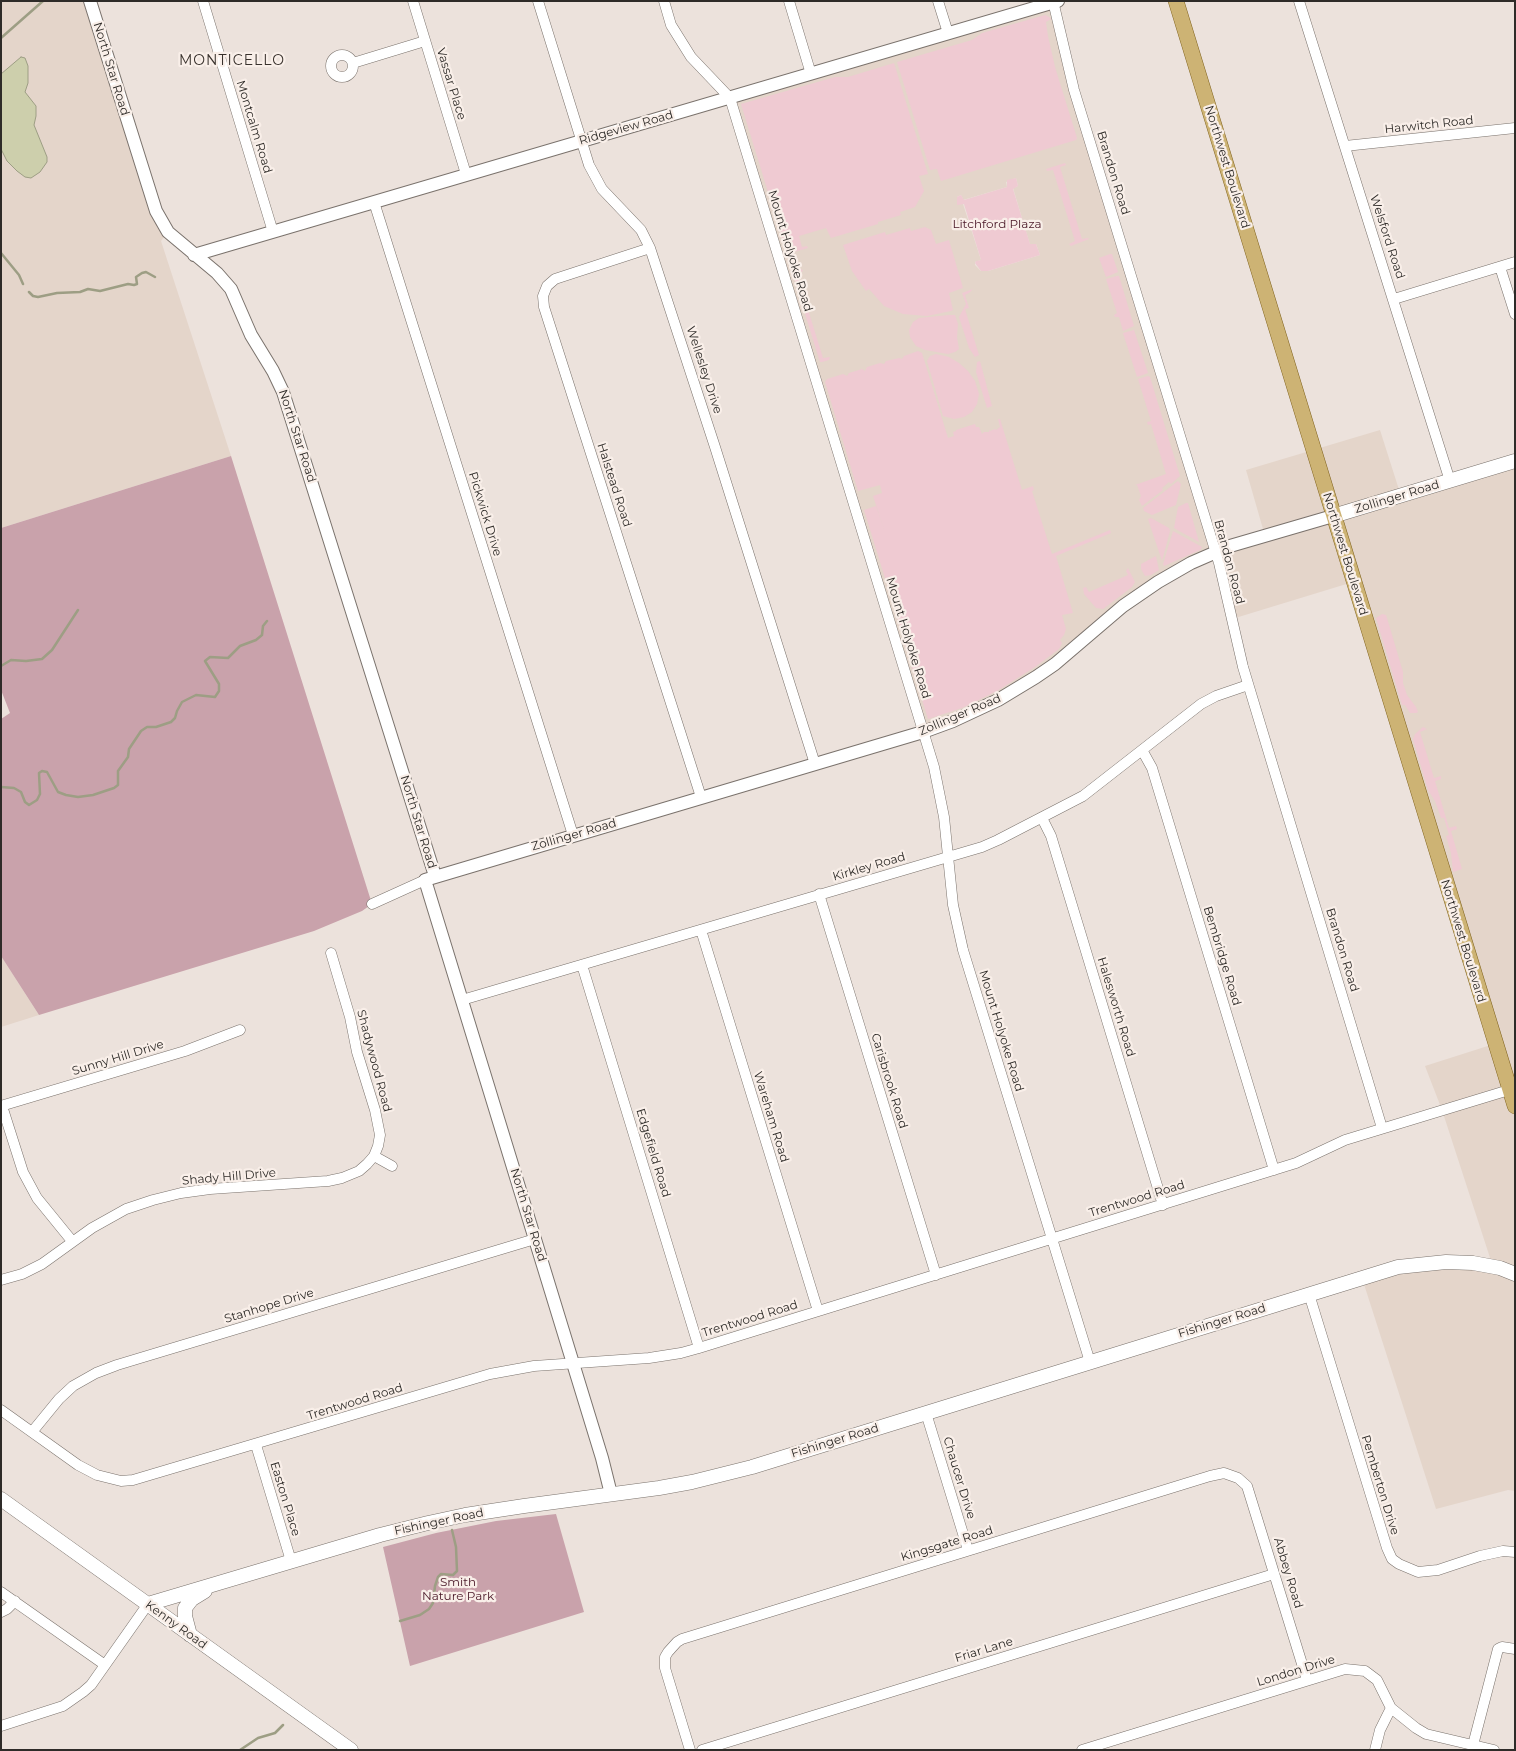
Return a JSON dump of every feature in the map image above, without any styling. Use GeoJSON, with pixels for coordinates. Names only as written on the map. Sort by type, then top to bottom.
{"type":"FeatureCollection","features":[{"type":"Feature","properties":{"kind":"main road","name":"Northwest Boulevard"},"geometry":{"type":"LineString","coordinates":[[1176,1],[1515,1106]]}},
{"type":"Feature","properties":{"kind":"main road","name":"Zollinger Road"},"geometry":{"type":"LineString","coordinates":[[1333,516],[1515,461]]}},
{"type":"Feature","properties":{"kind":"main road","name":"Fishinger Road"},"geometry":{"type":"LineString","coordinates":[[148,1604],[380,1535],[465,1515],[692,1482],[728,1473],[1398,1266],[1420,1263],[1473,1263],[1500,1268],[1515,1274]]}},
{"type":"Feature","properties":{"kind":"main road","name":"Kenny Road"},"geometry":{"type":"LineString","coordinates":[[1,1499],[351,1750]]}},
{"type":"Feature","properties":{"kind":"main road"},"geometry":{"type":"LineString","coordinates":[[190,1635],[185,1616],[187,1604],[218,1583]]}},
{"type":"Feature","properties":{"kind":"street","name":"North Star Road"},"geometry":{"type":"LineString","coordinates":[[90,1],[156,211],[168,232],[217,273],[231,290],[254,342],[284,392],[430,878],[462,1000],[602,1458],[611,1494]]}},
{"type":"Feature","properties":{"kind":"street","name":"Montcalm Road"},"geometry":{"type":"LineString","coordinates":[[203,1],[273,232]]}},
{"type":"Feature","properties":{"kind":"street","name":"Vassar Place"},"geometry":{"type":"LineString","coordinates":[[412,1],[466,174]]}},
{"type":"Feature","properties":{"kind":"street","name":"Wellesley Drive"},"geometry":{"type":"LineString","coordinates":[[538,1],[589,165],[595,178],[610,198],[641,230],[650,248],[816,764]]}},
{"type":"Feature","properties":{"kind":"street","name":"Mount Holyoke Road"},"geometry":{"type":"LineString","coordinates":[[664,1],[672,25],[691,57],[730,98],[934,767],[944,817],[953,905],[964,950],[1090,1362]]}},
{"type":"Feature","properties":{"kind":"street"},"geometry":{"type":"LineString","coordinates":[[789,1],[811,74]]}},
{"type":"Feature","properties":{"kind":"street"},"geometry":{"type":"LineString","coordinates":[[938,1],[948,34]]}},
{"type":"Feature","properties":{"kind":"street","name":"Welsford Road"},"geometry":{"type":"LineString","coordinates":[[1299,1],[1450,481]]}},
{"type":"Feature","properties":{"kind":"street","name":"Ridgeview Road"},"geometry":{"type":"LineString","coordinates":[[194,255],[1055,2]]}},
{"type":"Feature","properties":{"kind":"street","name":"Brandon Road"},"geometry":{"type":"LineString","coordinates":[[1055,2],[1074,90],[1215,552],[1248,685],[1382,1128]]}},
{"type":"Feature","properties":{"kind":"street"},"geometry":{"type":"LineString","coordinates":[[353,63],[425,41]]}},
{"type":"Feature","properties":{"kind":"street","name":"Harwitch Road"},"geometry":{"type":"LineString","coordinates":[[1345,146],[1515,128]]}},
{"type":"Feature","properties":{"kind":"street","name":"Pickwick Drive"},"geometry":{"type":"LineString","coordinates":[[374,202],[573,835]]}},
{"type":"Feature","properties":{"kind":"street","name":"Halstead Road"},"geometry":{"type":"LineString","coordinates":[[650,248],[555,279],[548,286],[544,296],[544,307],[701,797]]}},
{"type":"Feature","properties":{"kind":"street"},"geometry":{"type":"LineString","coordinates":[[1394,300],[1515,262]]}},
{"type":"Feature","properties":{"kind":"street"},"geometry":{"type":"LineString","coordinates":[[1500,267],[1515,314]]}},
{"type":"Feature","properties":{"kind":"street","name":"Zollinger Road"},"geometry":{"type":"LineString","coordinates":[[372,904],[430,878],[923,732],[980,709],[1015,691],[1055,664],[1123,606],[1158,582],[1192,563],[1230,546],[1333,516]]}},
{"type":"Feature","properties":{"kind":"street","name":"Kirkley Road"},"geometry":{"type":"LineString","coordinates":[[462,1000],[947,857],[998,840],[1083,796],[1201,704],[1216,696],[1248,685]]}},
{"type":"Feature","properties":{"kind":"street","name":"Bembridge Road"},"geometry":{"type":"LineString","coordinates":[[1142,750],[1152,768],[1274,1170]]}},
{"type":"Feature","properties":{"kind":"street","name":"Halesworth Road"},"geometry":{"type":"LineString","coordinates":[[1042,818],[1051,836],[1163,1205]]}},
{"type":"Feature","properties":{"kind":"street","name":"Carisbrook Road"},"geometry":{"type":"LineString","coordinates":[[819,894],[936,1275]]}},
{"type":"Feature","properties":{"kind":"street","name":"Wareham Road"},"geometry":{"type":"LineString","coordinates":[[701,930],[818,1312]]}},
{"type":"Feature","properties":{"kind":"street","name":"Shadywood Road"},"geometry":{"type":"LineString","coordinates":[[331,953],[350,1017],[357,1052],[375,1110],[380,1135],[374,1156]]}},
{"type":"Feature","properties":{"kind":"street","name":"Edgefield Road"},"geometry":{"type":"LineString","coordinates":[[582,965],[699,1348]]}},
{"type":"Feature","properties":{"kind":"street","name":"Sunny Hill Drive"},"geometry":{"type":"LineString","coordinates":[[2,1106],[185,1051],[240,1030]]}},
{"type":"Feature","properties":{"kind":"street","name":"Trentwood Road"},"geometry":{"type":"LineString","coordinates":[[1,1410],[78,1465],[97,1475],[122,1481],[146,1478],[490,1374],[534,1366],[649,1358],[699,1348],[1296,1163],[1345,1140],[1509,1090]]}},
{"type":"Feature","properties":{"kind":"street"},"geometry":{"type":"LineString","coordinates":[[2,1106],[23,1172],[38,1198],[72,1241]]}},
{"type":"Feature","properties":{"kind":"street"},"geometry":{"type":"LineString","coordinates":[[374,1156],[392,1166]]}},
{"type":"Feature","properties":{"kind":"street","name":"Shady Hill Drive"},"geometry":{"type":"LineString","coordinates":[[1,1280],[22,1274],[42,1264],[92,1228],[126,1209],[153,1200],[181,1193],[210,1189],[312,1183],[342,1178],[359,1170],[374,1156]]}},
{"type":"Feature","properties":{"kind":"street","name":"Stanhope Drive"},"geometry":{"type":"LineString","coordinates":[[32,1432],[59,1399],[73,1386],[117,1365],[535,1239]]}},
{"type":"Feature","properties":{"kind":"street","name":"Pemberton Drive"},"geometry":{"type":"LineString","coordinates":[[1309,1294],[1392,1559],[1418,1572],[1438,1570],[1480,1556],[1503,1551],[1515,1552]]}},
{"type":"Feature","properties":{"kind":"street","name":"Chaucer Drive"},"geometry":{"type":"LineString","coordinates":[[926,1413],[968,1550]]}},
{"type":"Feature","properties":{"kind":"street","name":"Easton Place"},"geometry":{"type":"LineString","coordinates":[[256,1445],[291,1561]]}},
{"type":"Feature","properties":{"kind":"street","name":"Kingsgate Road"},"geometry":{"type":"LineString","coordinates":[[690,1750],[665,1674],[665,1662],[668,1652],[677,1642],[689,1636],[1210,1476],[1224,1473],[1238,1478]]}},
{"type":"Feature","properties":{"kind":"street","name":"Abbey Road"},"geometry":{"type":"LineString","coordinates":[[1238,1478],[1247,1486],[1251,1497],[1307,1680]]}},
{"type":"Feature","properties":{"kind":"street","name":"Friar Lane"},"geometry":{"type":"LineString","coordinates":[[702,1750],[1274,1574]]}},
{"type":"Feature","properties":{"kind":"street"},"geometry":{"type":"LineString","coordinates":[[1,1592],[105,1665]]}},
{"type":"Feature","properties":{"kind":"street"},"geometry":{"type":"LineString","coordinates":[[1,1612],[15,1601]]}},
{"type":"Feature","properties":{"kind":"street"},"geometry":{"type":"LineString","coordinates":[[1,1726],[53,1710],[73,1700],[91,1685],[148,1604]]}},
{"type":"Feature","properties":{"kind":"street"},"geometry":{"type":"LineString","coordinates":[[1473,1745],[1498,1649],[1502,1647],[1515,1649]]}},
{"type":"Feature","properties":{"kind":"street","name":"London Drive"},"geometry":{"type":"LineString","coordinates":[[1082,1750],[1345,1669],[1364,1672],[1380,1684],[1391,1708],[1426,1734],[1494,1750]]}},
{"type":"Feature","properties":{"kind":"street"},"geometry":{"type":"LineString","coordinates":[[1375,1750],[1380,1730],[1391,1708]]}},
{"type":"Feature","properties":{"kind":"shaded area"},"geometry":{"type":"Polygon","coordinates":[[[1,1],[90,1],[168,232],[161,241],[231,456],[1,528],[1,1]]]}},
{"type":"Feature","properties":{"kind":"shaded area"},"geometry":{"type":"Polygon","coordinates":[[[1053,3],[1215,552],[1265,536],[1246,470],[1380,430],[1401,496],[1515,461],[1515,1491],[1508,1490],[1436,1509],[1362,1278],[1398,1267],[1493,1267],[1442,1110],[1425,1066],[1494,1044],[1353,582],[1232,619],[1216,553],[1191,563],[1055,664],[923,732],[730,98],[1053,3]],[[1016,178],[1006,182],[1007,187],[963,200],[961,195],[957,197],[963,204],[981,260],[975,262],[975,265],[981,271],[988,271],[1040,255],[1036,244],[1030,245],[1013,188],[1018,186],[1016,178]]]}},
{"type":"Feature","properties":{"kind":"shaded area"},"geometry":{"type":"Polygon","coordinates":[[[21,57],[25,58],[28,66],[28,83],[25,92],[36,106],[34,125],[47,157],[47,162],[40,172],[31,178],[25,177],[17,171],[7,161],[1,149],[1,74],[21,57]]]}},
{"type":"Feature","properties":{"kind":"shaded area"},"geometry":{"type":"Polygon","coordinates":[[[1,956],[39,1015],[1,1027],[1,956]]]}},
{"type":"Feature","properties":{"kind":"green space"},"geometry":{"type":"Polygon","coordinates":[[[1045,15],[1051,19],[1046,22],[1048,36],[1076,140],[941,181],[937,169],[930,170],[897,62],[972,40],[982,33],[1045,15]]]}},
{"type":"Feature","properties":{"kind":"green space"},"geometry":{"type":"Polygon","coordinates":[[[894,63],[928,174],[919,176],[924,191],[915,207],[900,212],[901,215],[831,238],[826,228],[799,236],[802,247],[807,246],[808,248],[787,254],[741,104],[835,77],[848,77],[894,63]]]}},
{"type":"Feature","properties":{"kind":"green space"},"geometry":{"type":"Polygon","coordinates":[[[1065,163],[1066,165],[1060,167],[1082,239],[1089,239],[1071,246],[1069,244],[1075,241],[1053,170],[1047,171],[1046,169],[1065,163]]]}},
{"type":"Feature","properties":{"kind":"green space","name":"Litchford Plaza"},"geometry":{"type":"Polygon","coordinates":[[[1016,178],[1018,186],[1013,189],[1030,244],[1036,244],[1040,255],[988,271],[981,271],[975,263],[981,260],[964,204],[957,205],[957,197],[961,195],[964,200],[1007,187],[1007,180],[1016,178]]]}},
{"type":"Feature","properties":{"kind":"green space"},"geometry":{"type":"Polygon","coordinates":[[[925,227],[931,230],[936,244],[949,240],[963,288],[949,293],[953,310],[951,311],[927,316],[903,314],[884,306],[869,289],[866,291],[852,271],[843,245],[885,232],[886,235],[910,228],[911,231],[925,227]]]}},
{"type":"Feature","properties":{"kind":"green space"},"geometry":{"type":"Polygon","coordinates":[[[1112,254],[1118,272],[1106,277],[1099,258],[1112,254]]]}},
{"type":"Feature","properties":{"kind":"green space"},"geometry":{"type":"Polygon","coordinates":[[[801,269],[803,271],[797,274],[823,358],[830,357],[829,360],[822,362],[820,362],[793,275],[793,272],[801,269]]]}},
{"type":"Feature","properties":{"kind":"green space"},"geometry":{"type":"Polygon","coordinates":[[[1119,276],[1134,326],[1123,331],[1119,317],[1114,315],[1117,313],[1106,279],[1119,276]]]}},
{"type":"Feature","properties":{"kind":"green space"},"geometry":{"type":"Polygon","coordinates":[[[973,289],[965,295],[969,308],[965,309],[979,355],[975,357],[969,348],[959,317],[966,304],[962,293],[973,289]]]}},
{"type":"Feature","properties":{"kind":"green space"},"geometry":{"type":"Polygon","coordinates":[[[955,315],[958,324],[957,337],[959,349],[948,354],[925,350],[916,346],[910,337],[909,330],[913,322],[919,318],[955,315]]]}},
{"type":"Feature","properties":{"kind":"green space"},"geometry":{"type":"Polygon","coordinates":[[[1134,330],[1148,373],[1137,377],[1123,333],[1134,330]]]}},
{"type":"Feature","properties":{"kind":"green space"},"geometry":{"type":"Polygon","coordinates":[[[918,351],[922,353],[948,438],[954,436],[953,432],[956,430],[975,424],[976,427],[979,427],[982,434],[989,432],[989,430],[996,430],[1000,427],[998,419],[1000,419],[1022,490],[1033,486],[1034,490],[1032,491],[1052,554],[1110,530],[1111,533],[1056,556],[1073,613],[1062,615],[1066,629],[1060,640],[1062,643],[1059,649],[997,691],[962,708],[928,719],[902,635],[904,634],[903,630],[901,630],[864,510],[876,506],[885,532],[873,496],[882,493],[880,485],[858,491],[825,382],[827,379],[843,374],[847,376],[849,373],[862,369],[865,371],[867,367],[880,363],[884,364],[886,361],[902,359],[904,356],[918,351]]]}},
{"type":"Feature","properties":{"kind":"green space"},"geometry":{"type":"Polygon","coordinates":[[[936,354],[949,357],[959,363],[975,381],[979,394],[977,404],[972,412],[964,417],[954,419],[943,416],[927,361],[930,356],[936,354]]]}},
{"type":"Feature","properties":{"kind":"green space"},"geometry":{"type":"Polygon","coordinates":[[[980,361],[992,406],[987,408],[976,372],[977,362],[980,361]]]}},
{"type":"Feature","properties":{"kind":"green space"},"geometry":{"type":"Polygon","coordinates":[[[1150,377],[1180,476],[1171,484],[1169,482],[1162,488],[1163,490],[1142,506],[1139,500],[1141,496],[1137,485],[1135,485],[1166,474],[1151,424],[1148,425],[1147,422],[1151,421],[1138,379],[1150,377]]]}},
{"type":"Feature","properties":{"kind":"green space"},"geometry":{"type":"Polygon","coordinates":[[[231,456],[372,904],[362,911],[314,931],[39,1015],[1,956],[1,719],[10,713],[1,690],[1,528],[231,456]]]}},
{"type":"Feature","properties":{"kind":"green space"},"geometry":{"type":"Polygon","coordinates":[[[1178,481],[1181,484],[1176,505],[1152,515],[1144,511],[1143,508],[1178,481]]]}},
{"type":"Feature","properties":{"kind":"green space"},"geometry":{"type":"Polygon","coordinates":[[[1188,503],[1199,542],[1174,528],[1178,507],[1188,503]]]}},
{"type":"Feature","properties":{"kind":"green space"},"geometry":{"type":"Polygon","coordinates":[[[1151,518],[1169,528],[1170,531],[1162,561],[1148,519],[1151,518]]]}},
{"type":"Feature","properties":{"kind":"green space"},"geometry":{"type":"Polygon","coordinates":[[[1173,531],[1202,547],[1200,550],[1164,566],[1163,564],[1173,531]]]}},
{"type":"Feature","properties":{"kind":"green space"},"geometry":{"type":"Polygon","coordinates":[[[1156,556],[1159,570],[1145,576],[1141,569],[1141,564],[1156,556]]]}},
{"type":"Feature","properties":{"kind":"green space"},"geometry":{"type":"Polygon","coordinates":[[[1128,568],[1135,582],[1132,587],[1103,609],[1096,608],[1084,594],[1083,588],[1086,587],[1089,592],[1128,575],[1126,571],[1128,568]]]}},
{"type":"Feature","properties":{"kind":"green space"},"geometry":{"type":"Polygon","coordinates":[[[1382,614],[1386,615],[1403,672],[1403,683],[1407,695],[1416,707],[1418,712],[1416,713],[1410,713],[1405,705],[1402,705],[1376,618],[1382,614]]]}},
{"type":"Feature","properties":{"kind":"green space"},"geometry":{"type":"Polygon","coordinates":[[[1423,727],[1427,729],[1420,732],[1434,778],[1441,776],[1441,779],[1435,781],[1449,828],[1456,826],[1457,829],[1451,831],[1462,869],[1453,872],[1451,853],[1446,836],[1449,835],[1444,818],[1441,818],[1435,801],[1428,790],[1413,739],[1415,734],[1423,727]]]}},
{"type":"Feature","properties":{"kind":"green space","name":"Smith Nature Park"},"geometry":{"type":"Polygon","coordinates":[[[556,1514],[584,1612],[410,1666],[383,1547],[436,1533],[496,1521],[556,1514]]]}},
{"type":"Feature","properties":{"kind":"waterway"},"geometry":{"type":"LineString","coordinates":[[1,38],[43,1]]}},
{"type":"Feature","properties":{"kind":"waterway"},"geometry":{"type":"LineString","coordinates":[[1,253],[19,275],[23,284]]}},
{"type":"Feature","properties":{"kind":"waterway"},"geometry":{"type":"LineString","coordinates":[[29,292],[33,296],[38,297],[57,293],[80,292],[88,289],[100,291],[128,284],[137,284],[136,277],[142,273],[146,272],[155,277]]}},
{"type":"Feature","properties":{"kind":"waterway"},"geometry":{"type":"LineString","coordinates":[[1,666],[11,660],[42,659],[52,650],[78,610]]}},
{"type":"Feature","properties":{"kind":"waterway"},"geometry":{"type":"LineString","coordinates":[[1,787],[14,788],[21,792],[25,802],[29,805],[37,800],[40,794],[39,773],[42,771],[47,772],[58,792],[66,795],[78,797],[93,795],[114,788],[118,785],[118,771],[128,757],[129,749],[141,731],[147,727],[156,727],[171,722],[175,718],[182,702],[196,695],[215,697],[219,691],[219,684],[205,661],[210,657],[228,658],[240,646],[256,640],[262,635],[263,626],[267,621]]}},
{"type":"Feature","properties":{"kind":"waterway"},"geometry":{"type":"LineString","coordinates":[[400,1621],[420,1615],[429,1609],[433,1603],[438,1577],[441,1574],[453,1575],[457,1571],[456,1547],[452,1530]]}},
{"type":"Feature","properties":{"kind":"waterway"},"geometry":{"type":"LineString","coordinates":[[240,1750],[258,1738],[275,1733],[283,1725]]}},
{"type":"Feature","properties":{"kind":"district","name":"MONTICELLO"},"geometry":{"type":"Point","coordinates":[232,61]}}]}
